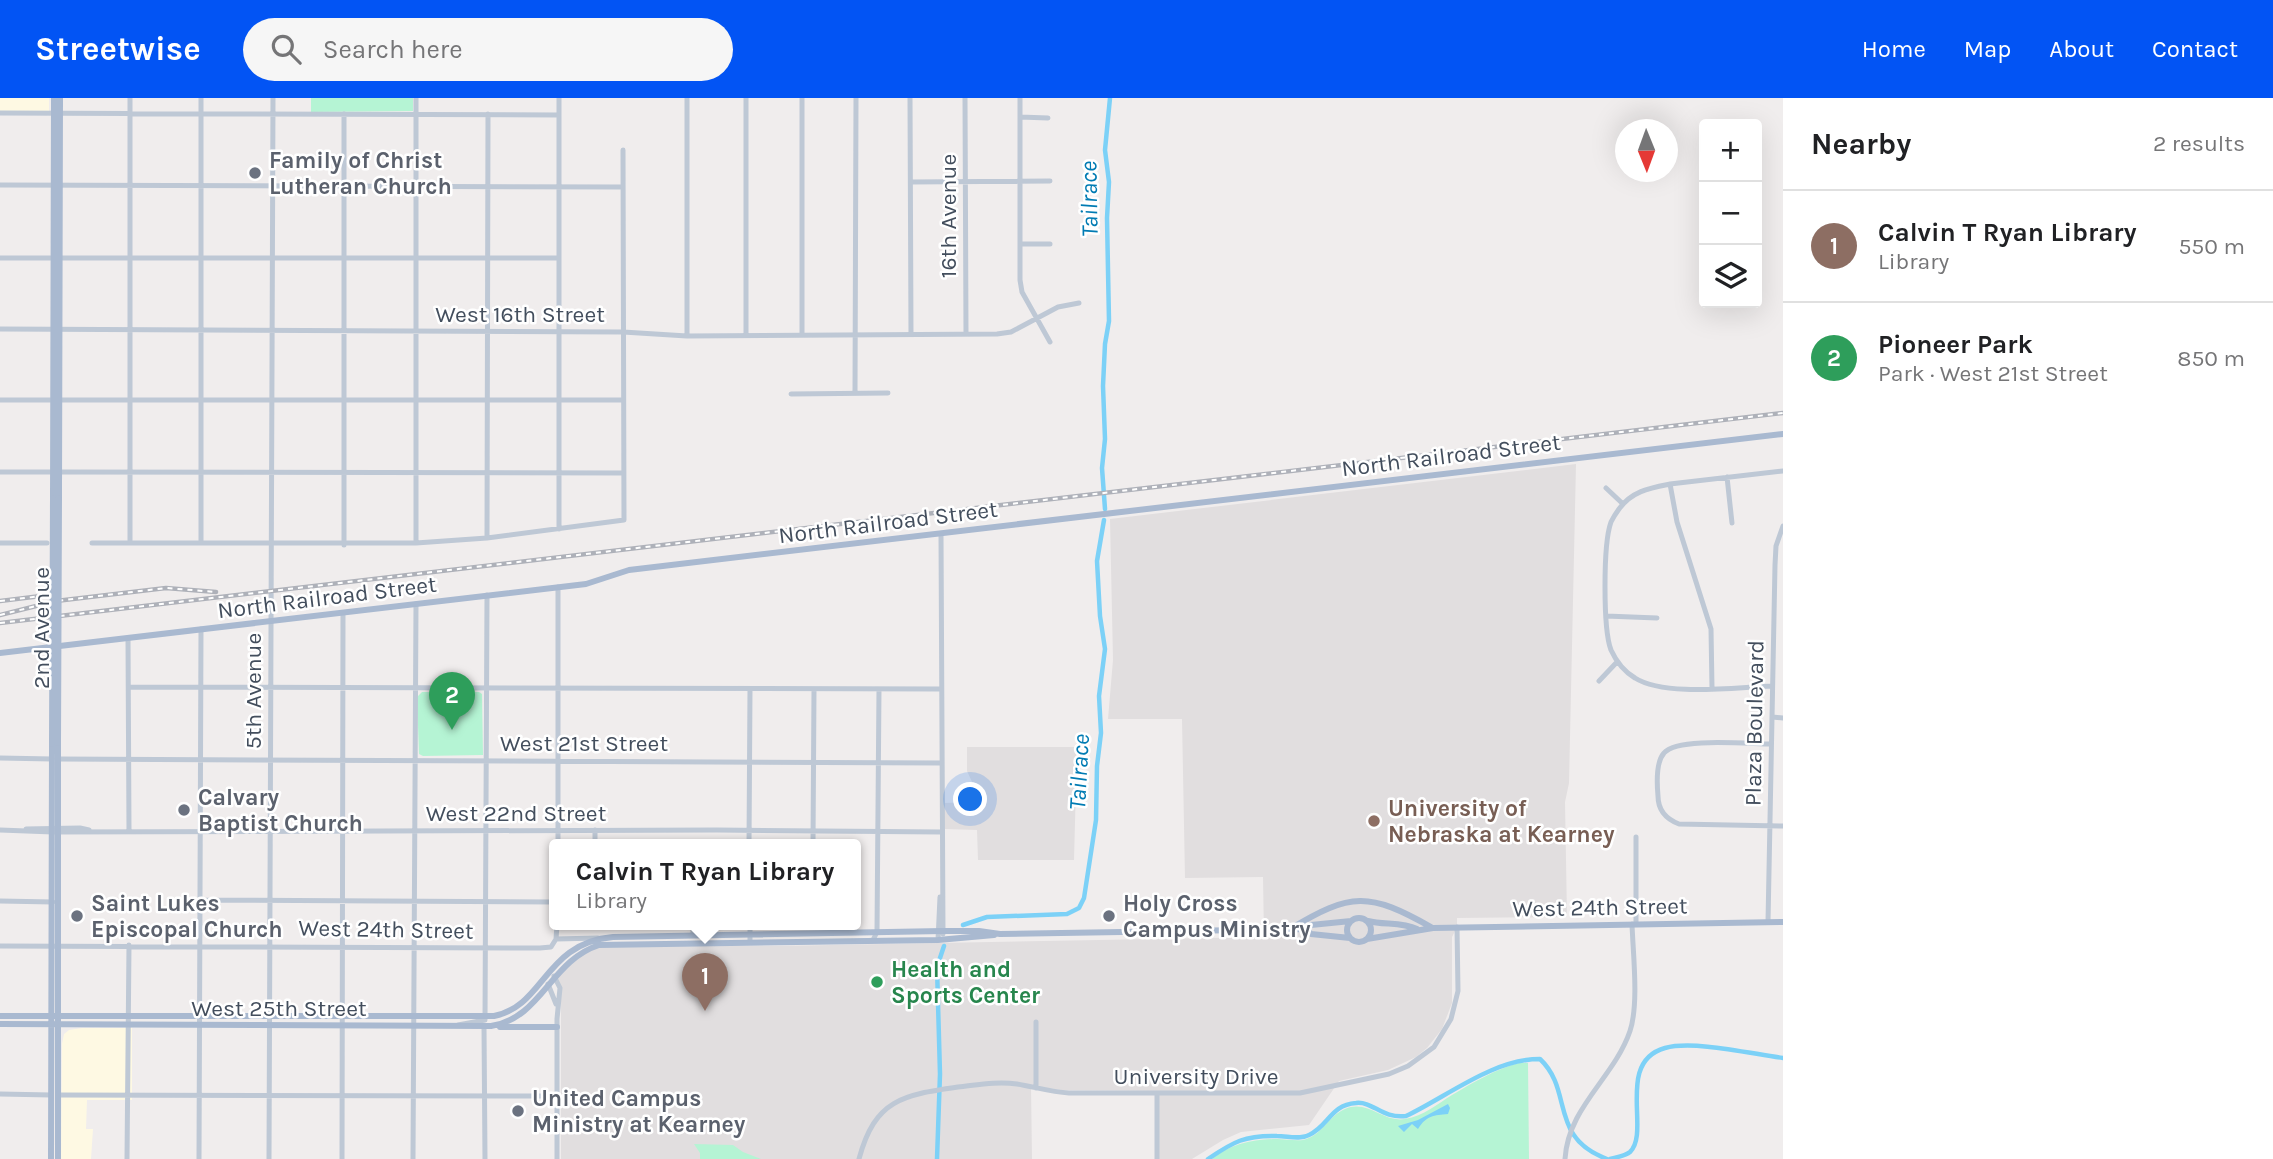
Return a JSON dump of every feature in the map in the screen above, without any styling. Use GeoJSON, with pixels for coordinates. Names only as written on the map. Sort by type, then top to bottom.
{"type":"FeatureCollection","features":[{"type":"Feature","properties":{"kind":"main road","name":"2nd Avenue"},"geometry":{"type":"LineString","coordinates":[[54,98],[57,113],[55,1095],[58,1159]]}},
{"type":"Feature","properties":{"kind":"main road","name":"2nd Avenue"},"geometry":{"type":"LineString","coordinates":[[57,113],[60,98]]}},
{"type":"Feature","properties":{"kind":"main road","name":"North Railroad Street"},"geometry":{"type":"LineString","coordinates":[[0,653],[558,587],[592,582],[629,570],[1783,434]]}},
{"type":"Feature","properties":{"kind":"main road"},"geometry":{"type":"LineString","coordinates":[[1289,930],[1328,907],[1359,901],[1392,906],[1433,928]]}},
{"type":"Feature","properties":{"kind":"main road"},"geometry":{"type":"LineString","coordinates":[[1359,918],[1367,921],[1371,930],[1367,939],[1357,942],[1350,938],[1347,930],[1351,921],[1359,918]]}},
{"type":"Feature","properties":{"kind":"main road","name":"West 24th Street"},"geometry":{"type":"LineString","coordinates":[[553,973],[570,951],[600,938],[941,931],[1000,934],[1289,930],[1351,921]]}},
{"type":"Feature","properties":{"kind":"main road","name":"West 24th Street"},"geometry":{"type":"LineString","coordinates":[[1367,921],[1408,925],[1417,929]]}},
{"type":"Feature","properties":{"kind":"main road","name":"West 24th Street"},"geometry":{"type":"LineString","coordinates":[[1367,939],[1406,934],[1417,929],[1457,927],[1783,922]]}},
{"type":"Feature","properties":{"kind":"main road","name":"West 24th Street"},"geometry":{"type":"LineString","coordinates":[[1307,929],[1311,934],[1350,938]]}},
{"type":"Feature","properties":{"kind":"main road","name":"West 24th Street"},"geometry":{"type":"LineString","coordinates":[[540,982],[579,954],[599,945],[750,942],[813,933],[873,940],[979,938],[1000,934]]}},
{"type":"Feature","properties":{"kind":"main road"},"geometry":{"type":"LineString","coordinates":[[546,987],[547,977],[553,973]]}},
{"type":"Feature","properties":{"kind":"main road","name":"West 25th Street"},"geometry":{"type":"LineString","coordinates":[[0,1016],[485,1016],[510,1012],[526,1000],[540,982]]}},
{"type":"Feature","properties":{"kind":"main road","name":"West 25th Street"},"geometry":{"type":"LineString","coordinates":[[0,1024],[488,1026],[514,1020],[524,1013],[546,987]]}},
{"type":"Feature","properties":{"kind":"main road"},"geometry":{"type":"LineString","coordinates":[[488,1026],[557,1027]]}},
{"type":"Feature","properties":{"kind":"main road","name":"2nd Avenue"},"geometry":{"type":"LineString","coordinates":[[51,1159],[55,1095]]}},
{"type":"Feature","properties":{"kind":"street"},"geometry":{"type":"LineString","coordinates":[[130,98],[130,543]]}},
{"type":"Feature","properties":{"kind":"street"},"geometry":{"type":"LineString","coordinates":[[201,98],[201,543]]}},
{"type":"Feature","properties":{"kind":"street","name":"5th Avenue"},"geometry":{"type":"LineString","coordinates":[[269,1159],[273,98]]}},
{"type":"Feature","properties":{"kind":"street"},"geometry":{"type":"LineString","coordinates":[[416,98],[416,543]]}},
{"type":"Feature","properties":{"kind":"street"},"geometry":{"type":"LineString","coordinates":[[559,98],[559,529]]}},
{"type":"Feature","properties":{"kind":"street"},"geometry":{"type":"LineString","coordinates":[[687,98],[687,335]]}},
{"type":"Feature","properties":{"kind":"street"},"geometry":{"type":"LineString","coordinates":[[746,98],[746,335]]}},
{"type":"Feature","properties":{"kind":"street"},"geometry":{"type":"LineString","coordinates":[[802,98],[802,335]]}},
{"type":"Feature","properties":{"kind":"street"},"geometry":{"type":"LineString","coordinates":[[855,393],[856,98]]}},
{"type":"Feature","properties":{"kind":"street"},"geometry":{"type":"LineString","coordinates":[[910,98],[911,334]]}},
{"type":"Feature","properties":{"kind":"street","name":"16th Avenue"},"geometry":{"type":"LineString","coordinates":[[965,98],[966,333]]}},
{"type":"Feature","properties":{"kind":"street"},"geometry":{"type":"LineString","coordinates":[[1020,98],[1022,292],[1050,342]]}},
{"type":"Feature","properties":{"kind":"street"},"geometry":{"type":"LineString","coordinates":[[0,113],[559,114]]}},
{"type":"Feature","properties":{"kind":"street"},"geometry":{"type":"LineString","coordinates":[[344,114],[344,545]]}},
{"type":"Feature","properties":{"kind":"street"},"geometry":{"type":"LineString","coordinates":[[487,538],[488,114]]}},
{"type":"Feature","properties":{"kind":"street"},"geometry":{"type":"LineString","coordinates":[[1020,117],[1048,118]]}},
{"type":"Feature","properties":{"kind":"street"},"geometry":{"type":"LineString","coordinates":[[92,543],[416,543],[487,538],[624,520],[623,150]]}},
{"type":"Feature","properties":{"kind":"street"},"geometry":{"type":"LineString","coordinates":[[911,182],[1050,181]]}},
{"type":"Feature","properties":{"kind":"street"},"geometry":{"type":"LineString","coordinates":[[0,185],[623,187]]}},
{"type":"Feature","properties":{"kind":"street"},"geometry":{"type":"LineString","coordinates":[[1020,244],[1050,244]]}},
{"type":"Feature","properties":{"kind":"street"},"geometry":{"type":"LineString","coordinates":[[0,258],[559,258]]}},
{"type":"Feature","properties":{"kind":"street","name":"West 16th Street"},"geometry":{"type":"LineString","coordinates":[[0,329],[558,331],[659,332],[687,335],[1011,332],[1058,307],[1079,303]]}},
{"type":"Feature","properties":{"kind":"street"},"geometry":{"type":"LineString","coordinates":[[791,394],[888,393]]}},
{"type":"Feature","properties":{"kind":"street"},"geometry":{"type":"LineString","coordinates":[[0,400],[623,401]]}},
{"type":"Feature","properties":{"kind":"street"},"geometry":{"type":"LineString","coordinates":[[1772,686],[1667,689],[1649,685],[1633,677],[1617,662],[1606,630],[1607,540],[1611,522],[1623,504],[1644,489],[1783,471]]}},
{"type":"Feature","properties":{"kind":"street"},"geometry":{"type":"LineString","coordinates":[[0,472],[624,473]]}},
{"type":"Feature","properties":{"kind":"street"},"geometry":{"type":"LineString","coordinates":[[1727,477],[1732,523]]}},
{"type":"Feature","properties":{"kind":"street"},"geometry":{"type":"LineString","coordinates":[[1670,484],[1677,522],[1711,629],[1712,688]]}},
{"type":"Feature","properties":{"kind":"street"},"geometry":{"type":"LineString","coordinates":[[1606,488],[1623,504]]}},
{"type":"Feature","properties":{"kind":"street","name":"Plaza Boulevard"},"geometry":{"type":"LineString","coordinates":[[1768,922],[1774,565],[1776,546],[1783,526]]}},
{"type":"Feature","properties":{"kind":"street"},"geometry":{"type":"LineString","coordinates":[[940,939],[941,535]]}},
{"type":"Feature","properties":{"kind":"street"},"geometry":{"type":"LineString","coordinates":[[0,543],[47,544]]}},
{"type":"Feature","properties":{"kind":"street"},"geometry":{"type":"LineString","coordinates":[[1774,565],[1783,565]]}},
{"type":"Feature","properties":{"kind":"street"},"geometry":{"type":"LineString","coordinates":[[558,587],[558,839]]}},
{"type":"Feature","properties":{"kind":"street"},"geometry":{"type":"LineString","coordinates":[[457,1026],[483,1021],[485,1016],[486,595]]}},
{"type":"Feature","properties":{"kind":"street"},"geometry":{"type":"LineString","coordinates":[[413,1159],[416,604]]}},
{"type":"Feature","properties":{"kind":"street"},"geometry":{"type":"LineString","coordinates":[[342,1159],[343,613]]}},
{"type":"Feature","properties":{"kind":"street"},"geometry":{"type":"LineString","coordinates":[[1606,616],[1657,618]]}},
{"type":"Feature","properties":{"kind":"street"},"geometry":{"type":"LineString","coordinates":[[199,1159],[201,629]]}},
{"type":"Feature","properties":{"kind":"street"},"geometry":{"type":"LineString","coordinates":[[128,638],[129,831]]}},
{"type":"Feature","properties":{"kind":"street"},"geometry":{"type":"LineString","coordinates":[[1599,681],[1617,662]]}},
{"type":"Feature","properties":{"kind":"street"},"geometry":{"type":"LineString","coordinates":[[129,688],[941,689]]}},
{"type":"Feature","properties":{"kind":"street"},"geometry":{"type":"LineString","coordinates":[[749,839],[750,689]]}},
{"type":"Feature","properties":{"kind":"street"},"geometry":{"type":"LineString","coordinates":[[812,839],[814,689]]}},
{"type":"Feature","properties":{"kind":"street"},"geometry":{"type":"LineString","coordinates":[[873,940],[877,932],[879,689]]}},
{"type":"Feature","properties":{"kind":"street"},"geometry":{"type":"LineString","coordinates":[[1772,718],[1783,718]]}},
{"type":"Feature","properties":{"kind":"street"},"geometry":{"type":"LineString","coordinates":[[1771,744],[1681,743],[1670,748],[1660,759],[1657,790],[1660,811],[1672,821],[1687,824],[1783,826]]}},
{"type":"Feature","properties":{"kind":"street","name":"West 21st Street"},"geometry":{"type":"LineString","coordinates":[[0,758],[941,763]]}},
{"type":"Feature","properties":{"kind":"street","name":"West 22nd Street"},"geometry":{"type":"LineString","coordinates":[[0,830],[941,832]]}},
{"type":"Feature","properties":{"kind":"street"},"geometry":{"type":"LineString","coordinates":[[595,830],[595,839]]}},
{"type":"Feature","properties":{"kind":"street"},"geometry":{"type":"LineString","coordinates":[[1565,1159],[1574,1122],[1629,1032],[1633,1010],[1636,837]]}},
{"type":"Feature","properties":{"kind":"street"},"geometry":{"type":"LineString","coordinates":[[200,900],[549,902]]}},
{"type":"Feature","properties":{"kind":"street"},"geometry":{"type":"LineString","coordinates":[[0,901],[55,902]]}},
{"type":"Feature","properties":{"kind":"street","name":"University Drive"},"geometry":{"type":"LineString","coordinates":[[859,1159],[864,1140],[882,1113],[905,1097],[933,1090],[1000,1083],[1059,1093],[1300,1093],[1389,1074],[1408,1066],[1434,1047],[1451,1019],[1458,991],[1457,927]]}},
{"type":"Feature","properties":{"kind":"street"},"geometry":{"type":"LineString","coordinates":[[556,939],[557,930]]}},
{"type":"Feature","properties":{"kind":"street"},"geometry":{"type":"LineString","coordinates":[[750,930],[750,942]]}},
{"type":"Feature","properties":{"kind":"street","name":"West 24th Street"},"geometry":{"type":"LineString","coordinates":[[0,946],[548,947],[554,944],[556,939],[600,938]]}},
{"type":"Feature","properties":{"kind":"street"},"geometry":{"type":"LineString","coordinates":[[127,1159],[129,945]]}},
{"type":"Feature","properties":{"kind":"street"},"geometry":{"type":"LineString","coordinates":[[553,973],[560,988],[557,1012],[557,1159]]}},
{"type":"Feature","properties":{"kind":"street"},"geometry":{"type":"LineString","coordinates":[[546,987],[554,996],[557,1012]]}},
{"type":"Feature","properties":{"kind":"street"},"geometry":{"type":"LineString","coordinates":[[1036,1022],[1036,1088]]}},
{"type":"Feature","properties":{"kind":"street"},"geometry":{"type":"LineString","coordinates":[[485,1159],[488,1026]]}},
{"type":"Feature","properties":{"kind":"street"},"geometry":{"type":"LineString","coordinates":[[1157,1093],[1157,1159]]}},
{"type":"Feature","properties":{"kind":"street"},"geometry":{"type":"LineString","coordinates":[[0,1094],[557,1096]]}},
{"type":"Feature","properties":{"kind":"shaded area"},"geometry":{"type":"Polygon","coordinates":[[[0,98],[49,98],[49,111],[0,111],[0,98]]]}},
{"type":"Feature","properties":{"kind":"shaded area","name":"University of Nebraska at Kearney"},"geometry":{"type":"Polygon","coordinates":[[[1576,464],[1569,783],[1565,802],[1567,917],[1457,918],[1457,927],[1452,937],[1452,1003],[1442,1029],[1416,1057],[1388,1070],[1339,1081],[1309,1125],[1241,1132],[1192,1159],[1159,1159],[1159,1091],[1062,1090],[1031,1086],[1032,1159],[561,1159],[561,991],[557,977],[572,959],[599,945],[777,946],[1264,937],[1263,877],[1185,878],[1182,719],[1108,719],[1113,660],[1110,519],[1576,464]]]}},
{"type":"Feature","properties":{"kind":"shaded area"},"geometry":{"type":"Polygon","coordinates":[[[967,747],[1077,747],[1074,860],[978,860],[977,830],[945,829],[944,803],[973,802],[973,784],[967,771],[967,747]]]}},
{"type":"Feature","properties":{"kind":"shaded area"},"geometry":{"type":"Polygon","coordinates":[[[132,1028],[132,1100],[87,1100],[86,1129],[93,1129],[91,1159],[61,1159],[62,1044],[64,1034],[69,1030],[132,1028]]]}},
{"type":"Feature","properties":{"kind":"green space"},"geometry":{"type":"Polygon","coordinates":[[[311,98],[413,98],[413,111],[311,112],[311,98]]]}},
{"type":"Feature","properties":{"kind":"green space"},"geometry":{"type":"Polygon","coordinates":[[[422,692],[482,694],[483,755],[419,754],[417,697],[422,692]]]}},
{"type":"Feature","properties":{"kind":"green space"},"geometry":{"type":"Polygon","coordinates":[[[1519,1063],[1528,1063],[1529,1159],[1212,1159],[1234,1146],[1251,1141],[1310,1138],[1339,1112],[1353,1107],[1368,1109],[1390,1118],[1412,1117],[1485,1076],[1519,1063]]]}},
{"type":"Feature","properties":{"kind":"green space"},"geometry":{"type":"Polygon","coordinates":[[[694,1144],[733,1145],[761,1159],[700,1159],[700,1153],[694,1144]]]}},
{"type":"Feature","properties":{"kind":"water"},"geometry":{"type":"Polygon","coordinates":[[[1448,1104],[1448,1114],[1431,1117],[1418,1129],[1412,1124],[1404,1132],[1398,1126],[1418,1120],[1448,1104]]]}},
{"type":"Feature","properties":{"kind":"waterway","name":"Tailrace"},"geometry":{"type":"LineString","coordinates":[[1105,509],[1102,468],[1105,439],[1103,386],[1109,321],[1109,182],[1105,150],[1110,98]]}},
{"type":"Feature","properties":{"kind":"waterway","name":"Tailrace"},"geometry":{"type":"LineString","coordinates":[[963,925],[987,917],[1067,914],[1079,908],[1084,898],[1096,820],[1101,733],[1099,696],[1105,649],[1097,561],[1104,520]]}},
{"type":"Feature","properties":{"kind":"waterway","name":"Tailrace"},"geometry":{"type":"LineString","coordinates":[[937,1159],[940,1074],[937,967],[944,946]]}},
{"type":"Feature","properties":{"kind":"waterway"},"geometry":{"type":"LineString","coordinates":[[1610,1159],[1630,1152],[1635,1142],[1637,1082],[1641,1067],[1650,1056],[1665,1048],[1691,1046],[1783,1058]]}},
{"type":"Feature","properties":{"kind":"waterway"},"geometry":{"type":"LineString","coordinates":[[1208,1159],[1232,1144],[1248,1138],[1297,1138],[1309,1135],[1340,1108],[1356,1103],[1368,1105],[1390,1115],[1406,1116],[1488,1072],[1505,1065],[1540,1059],[1557,1085],[1564,1113],[1576,1139],[1589,1150],[1607,1159]]}},
{"type":"Feature","properties":{"kind":"railway"},"geometry":{"type":"LineString","coordinates":[[0,623],[1783,413]]}},
{"type":"Feature","properties":{"kind":"railway"},"geometry":{"type":"LineString","coordinates":[[0,615],[56,601],[166,588],[216,592]]}},
{"type":"Feature","properties":{"kind":"railway"},"geometry":{"type":"LineString","coordinates":[[0,601],[41,596]]}},
{"type":"Feature","properties":{"kind":"place","name":"Family of Christ Lutheran Church"},"geometry":{"type":"Point","coordinates":[255,173]}},
{"type":"Feature","properties":{"kind":"place","name":"Pioneer Park"},"geometry":{"type":"Point","coordinates":[452,730]}},
{"type":"Feature","properties":{"kind":"place","name":"Calvary Baptist Church"},"geometry":{"type":"Point","coordinates":[184,810]}},
{"type":"Feature","properties":{"kind":"place","name":"University of Nebraska at Kearney"},"geometry":{"type":"Point","coordinates":[1374,821]}},
{"type":"Feature","properties":{"kind":"place","name":"Saint Lukes Episcopal Church"},"geometry":{"type":"Point","coordinates":[77,916]}},
{"type":"Feature","properties":{"kind":"place","name":"Holy Cross Campus Ministry"},"geometry":{"type":"Point","coordinates":[1109,916]}},
{"type":"Feature","properties":{"kind":"place","name":"Health and Sports Center"},"geometry":{"type":"Point","coordinates":[877,982]}},
{"type":"Feature","properties":{"kind":"place","name":"Calvin T Ryan Library"},"geometry":{"type":"Point","coordinates":[705,1011]}},
{"type":"Feature","properties":{"kind":"place","name":"United Campus Ministry at Kearney"},"geometry":{"type":"Point","coordinates":[518,1111]}}]}
